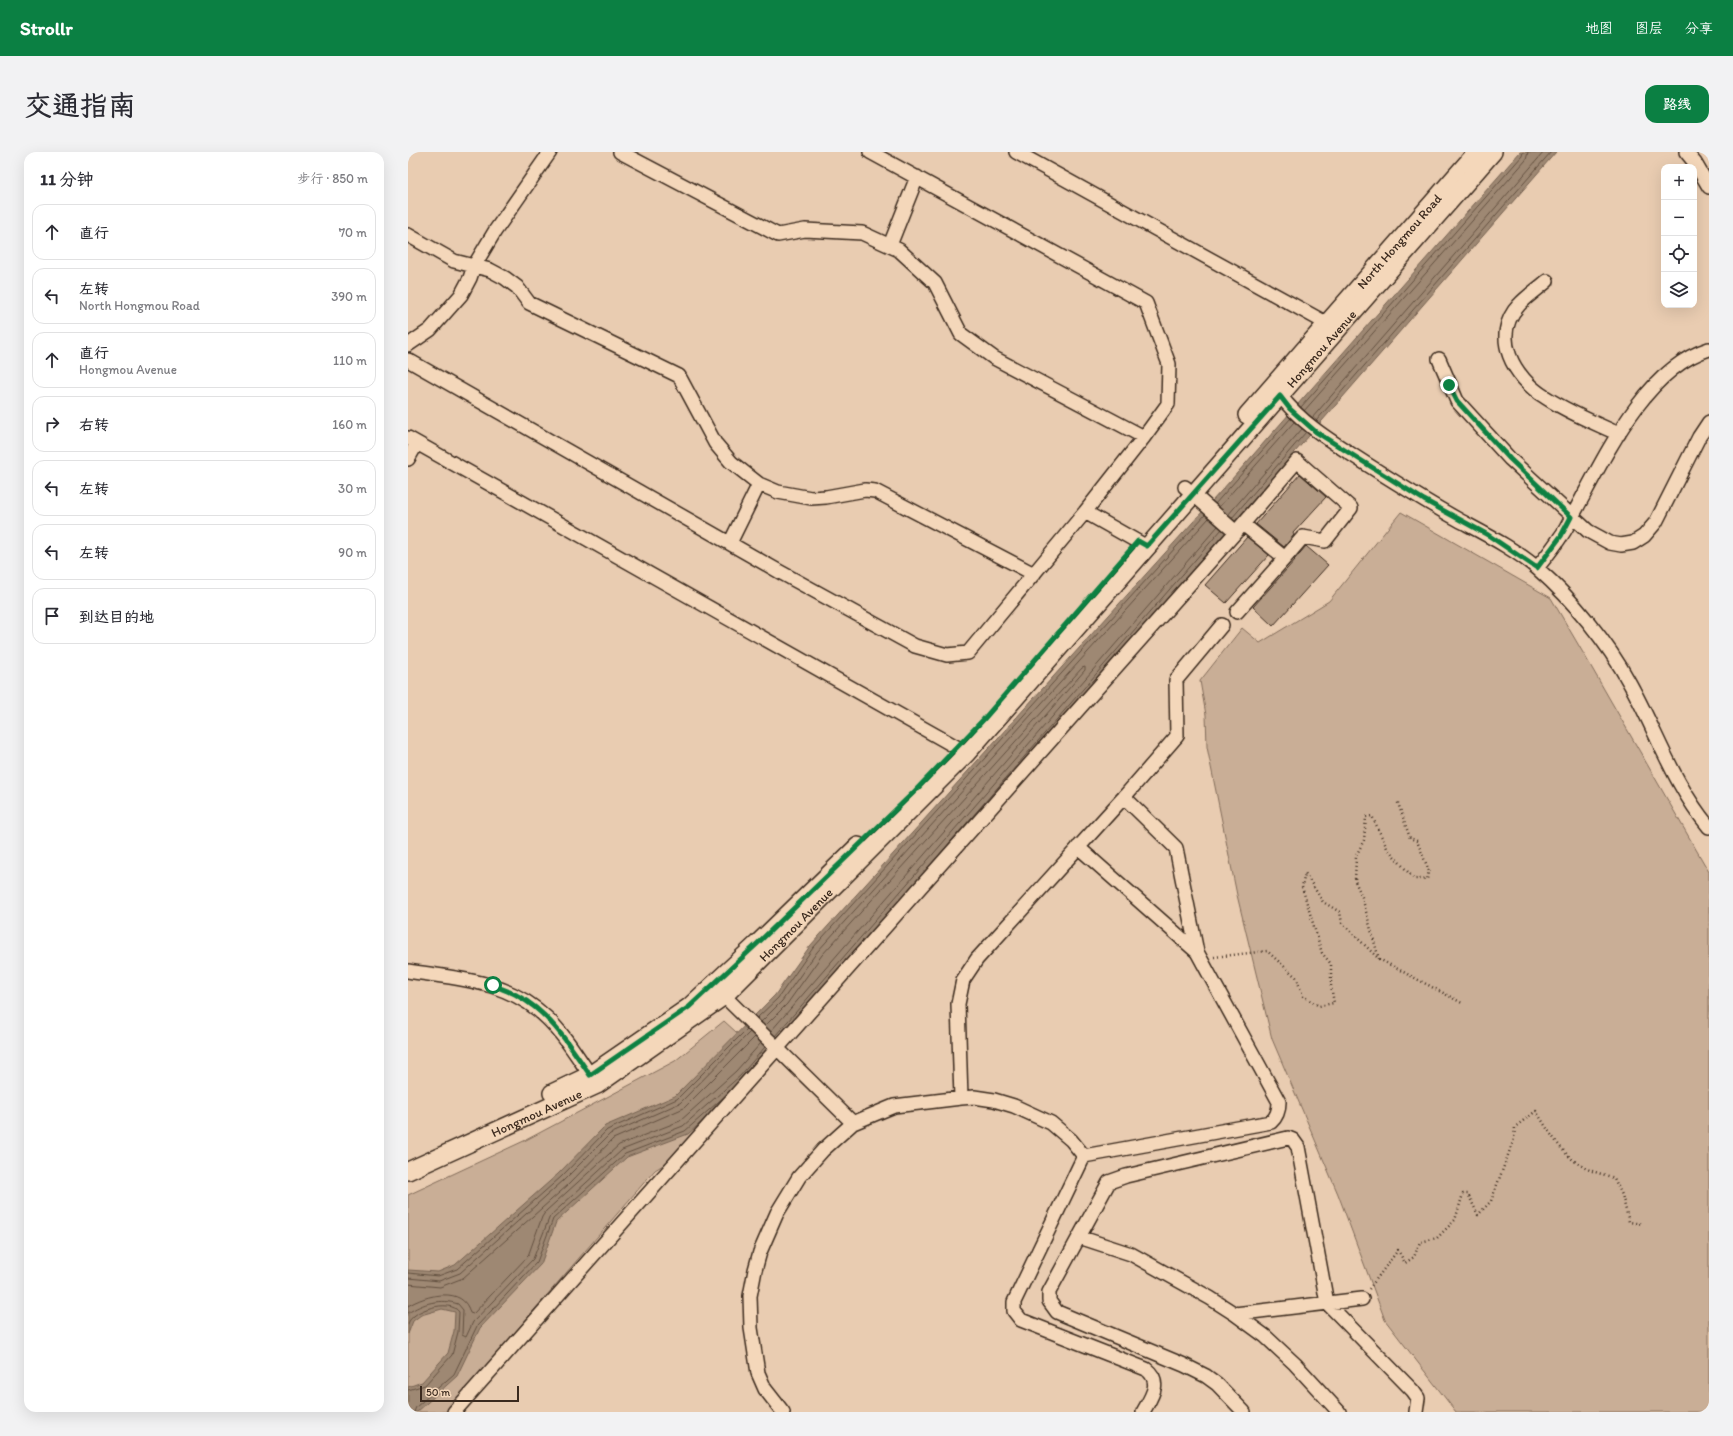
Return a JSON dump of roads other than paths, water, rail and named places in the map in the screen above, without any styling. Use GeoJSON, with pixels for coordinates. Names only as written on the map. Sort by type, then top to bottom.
{"type":"FeatureCollection","features":[{"type":"Feature","properties":{"kind":"main road","name":"North Hongmou Road"},"geometry":{"type":"LineString","coordinates":[[1189,491],[1332,326],[1477,152]]}},
{"type":"Feature","properties":{"kind":"main road","name":"Hongmou Avenue"},"geometry":{"type":"LineString","coordinates":[[408,1171],[593,1080],[724,996],[962,750],[1189,491],[1280,396],[1332,326],[1493,152]]}},
{"type":"Feature","properties":{"kind":"main road"},"geometry":{"type":"LineString","coordinates":[[408,1160],[593,1080],[689,1007],[915,791],[962,750]]}},
{"type":"Feature","properties":{"kind":"street"},"geometry":{"type":"LineString","coordinates":[[408,345],[430,330],[461,295],[470,278],[474,266],[495,232],[550,152]]}},
{"type":"Feature","properties":{"kind":"street"},"geometry":{"type":"LineString","coordinates":[[620,152],[778,236],[805,230],[862,233],[890,245],[899,250],[935,283],[961,334],[994,358],[1144,437]]}},
{"type":"Feature","properties":{"kind":"street"},"geometry":{"type":"LineString","coordinates":[[408,360],[915,646],[947,654],[968,653],[1085,512],[1168,404],[1169,364],[1146,303],[870,152]]}},
{"type":"Feature","properties":{"kind":"street"},"geometry":{"type":"LineString","coordinates":[[1016,152],[1332,326]]}},
{"type":"Feature","properties":{"kind":"street"},"geometry":{"type":"LineString","coordinates":[[1686,152],[1695,163],[1709,187]]}},
{"type":"Feature","properties":{"kind":"street"},"geometry":{"type":"LineString","coordinates":[[890,245],[916,178]]}},
{"type":"Feature","properties":{"kind":"street"},"geometry":{"type":"LineString","coordinates":[[408,235],[454,261],[490,270],[505,278],[517,287],[529,303],[679,376],[715,443],[731,462],[759,484],[778,492],[810,498],[826,498],[864,490],[875,491],[1034,574]]}},
{"type":"Feature","properties":{"kind":"street"},"geometry":{"type":"LineString","coordinates":[[1547,281],[1518,306],[1511,317],[1506,328],[1505,340],[1507,351],[1522,377],[1544,397],[1591,422],[1619,434]]}},
{"type":"Feature","properties":{"kind":"street"},"geometry":{"type":"LineString","coordinates":[[1537,568],[1561,536],[1639,402],[1659,380],[1680,364],[1709,349]]}},
{"type":"Feature","properties":{"kind":"street"},"geometry":{"type":"LineString","coordinates":[[1439,359],[1457,401],[1510,459],[1571,517],[1588,531],[1610,543],[1621,545],[1633,543],[1644,536],[1656,522],[1699,437],[1709,422]]}},
{"type":"Feature","properties":{"kind":"street"},"geometry":{"type":"LineString","coordinates":[[1280,396],[1290,409],[1316,432],[1424,500],[1488,535],[1537,568],[1557,587],[1611,652],[1629,682],[1681,787],[1696,812],[1709,827]]}},
{"type":"Feature","properties":{"kind":"street"},"geometry":{"type":"LineString","coordinates":[[408,459],[413,440],[962,750]]}},
{"type":"Feature","properties":{"kind":"street"},"geometry":{"type":"LineString","coordinates":[[454,1412],[1297,461],[1351,508],[1325,541],[1302,537],[1237,612]]}},
{"type":"Feature","properties":{"kind":"street"},"geometry":{"type":"LineString","coordinates":[[730,543],[759,484]]}},
{"type":"Feature","properties":{"kind":"street"},"geometry":{"type":"LineString","coordinates":[[1189,491],[1239,528],[1285,558]]}},
{"type":"Feature","properties":{"kind":"street"},"geometry":{"type":"LineString","coordinates":[[1085,512],[1142,544]]}},
{"type":"Feature","properties":{"kind":"street"},"geometry":{"type":"LineString","coordinates":[[961,1098],[958,1004],[963,980],[976,959],[1124,797],[1177,736],[1176,680],[1222,625]]}},
{"type":"Feature","properties":{"kind":"street"},"geometry":{"type":"LineString","coordinates":[[1084,1156],[1271,1122],[1275,1119],[1279,1108],[1279,1102],[1199,955],[1176,848],[1124,797]]}},
{"type":"Feature","properties":{"kind":"street"},"geometry":{"type":"LineString","coordinates":[[1078,847],[1199,955]]}},
{"type":"Feature","properties":{"kind":"street"},"geometry":{"type":"LineString","coordinates":[[408,971],[493,985],[519,996],[548,1018],[593,1080]]}},
{"type":"Feature","properties":{"kind":"street"},"geometry":{"type":"LineString","coordinates":[[724,996],[853,1123]]}},
{"type":"Feature","properties":{"kind":"street"},"geometry":{"type":"LineString","coordinates":[[783,1412],[766,1389],[758,1373],[751,1328],[750,1296],[755,1270],[760,1252],[777,1213],[799,1177],[823,1150],[853,1123],[894,1106],[974,1097],[994,1100],[1014,1106],[1051,1123],[1071,1140],[1084,1156]]}},
{"type":"Feature","properties":{"kind":"street"},"geometry":{"type":"LineString","coordinates":[[1244,1412],[1217,1384],[1206,1376],[1184,1365],[1057,1312],[1049,1301],[1048,1292],[1109,1182],[1126,1176],[1288,1138],[1293,1140],[1298,1147],[1327,1303],[1416,1395],[1418,1404],[1416,1412]]}},
{"type":"Feature","properties":{"kind":"street"},"geometry":{"type":"LineString","coordinates":[[1084,1156],[1014,1302],[1014,1311],[1021,1320],[1151,1372],[1156,1383],[1155,1389],[1143,1412]]}},
{"type":"Feature","properties":{"kind":"street"},"geometry":{"type":"LineString","coordinates":[[1079,1237],[1131,1254],[1210,1298],[1235,1314],[1265,1336],[1295,1364],[1339,1412]]}},
{"type":"Feature","properties":{"kind":"street"},"geometry":{"type":"LineString","coordinates":[[1235,1314],[1362,1300]]}},
{"type":"Feature","properties":{"kind":"water"},"geometry":{"type":"Polygon","coordinates":[[[1520,152],[1556,152],[747,1082],[688,1134],[627,1157],[556,1222],[541,1264],[480,1328],[457,1376],[417,1412],[408,1412],[408,1387],[422,1382],[448,1353],[454,1331],[455,1312],[442,1309],[421,1315],[413,1321],[408,1334],[408,1270],[438,1272],[455,1265],[558,1174],[605,1126],[675,1096],[775,995],[810,946],[1231,480],[1520,152]]]}}]}
